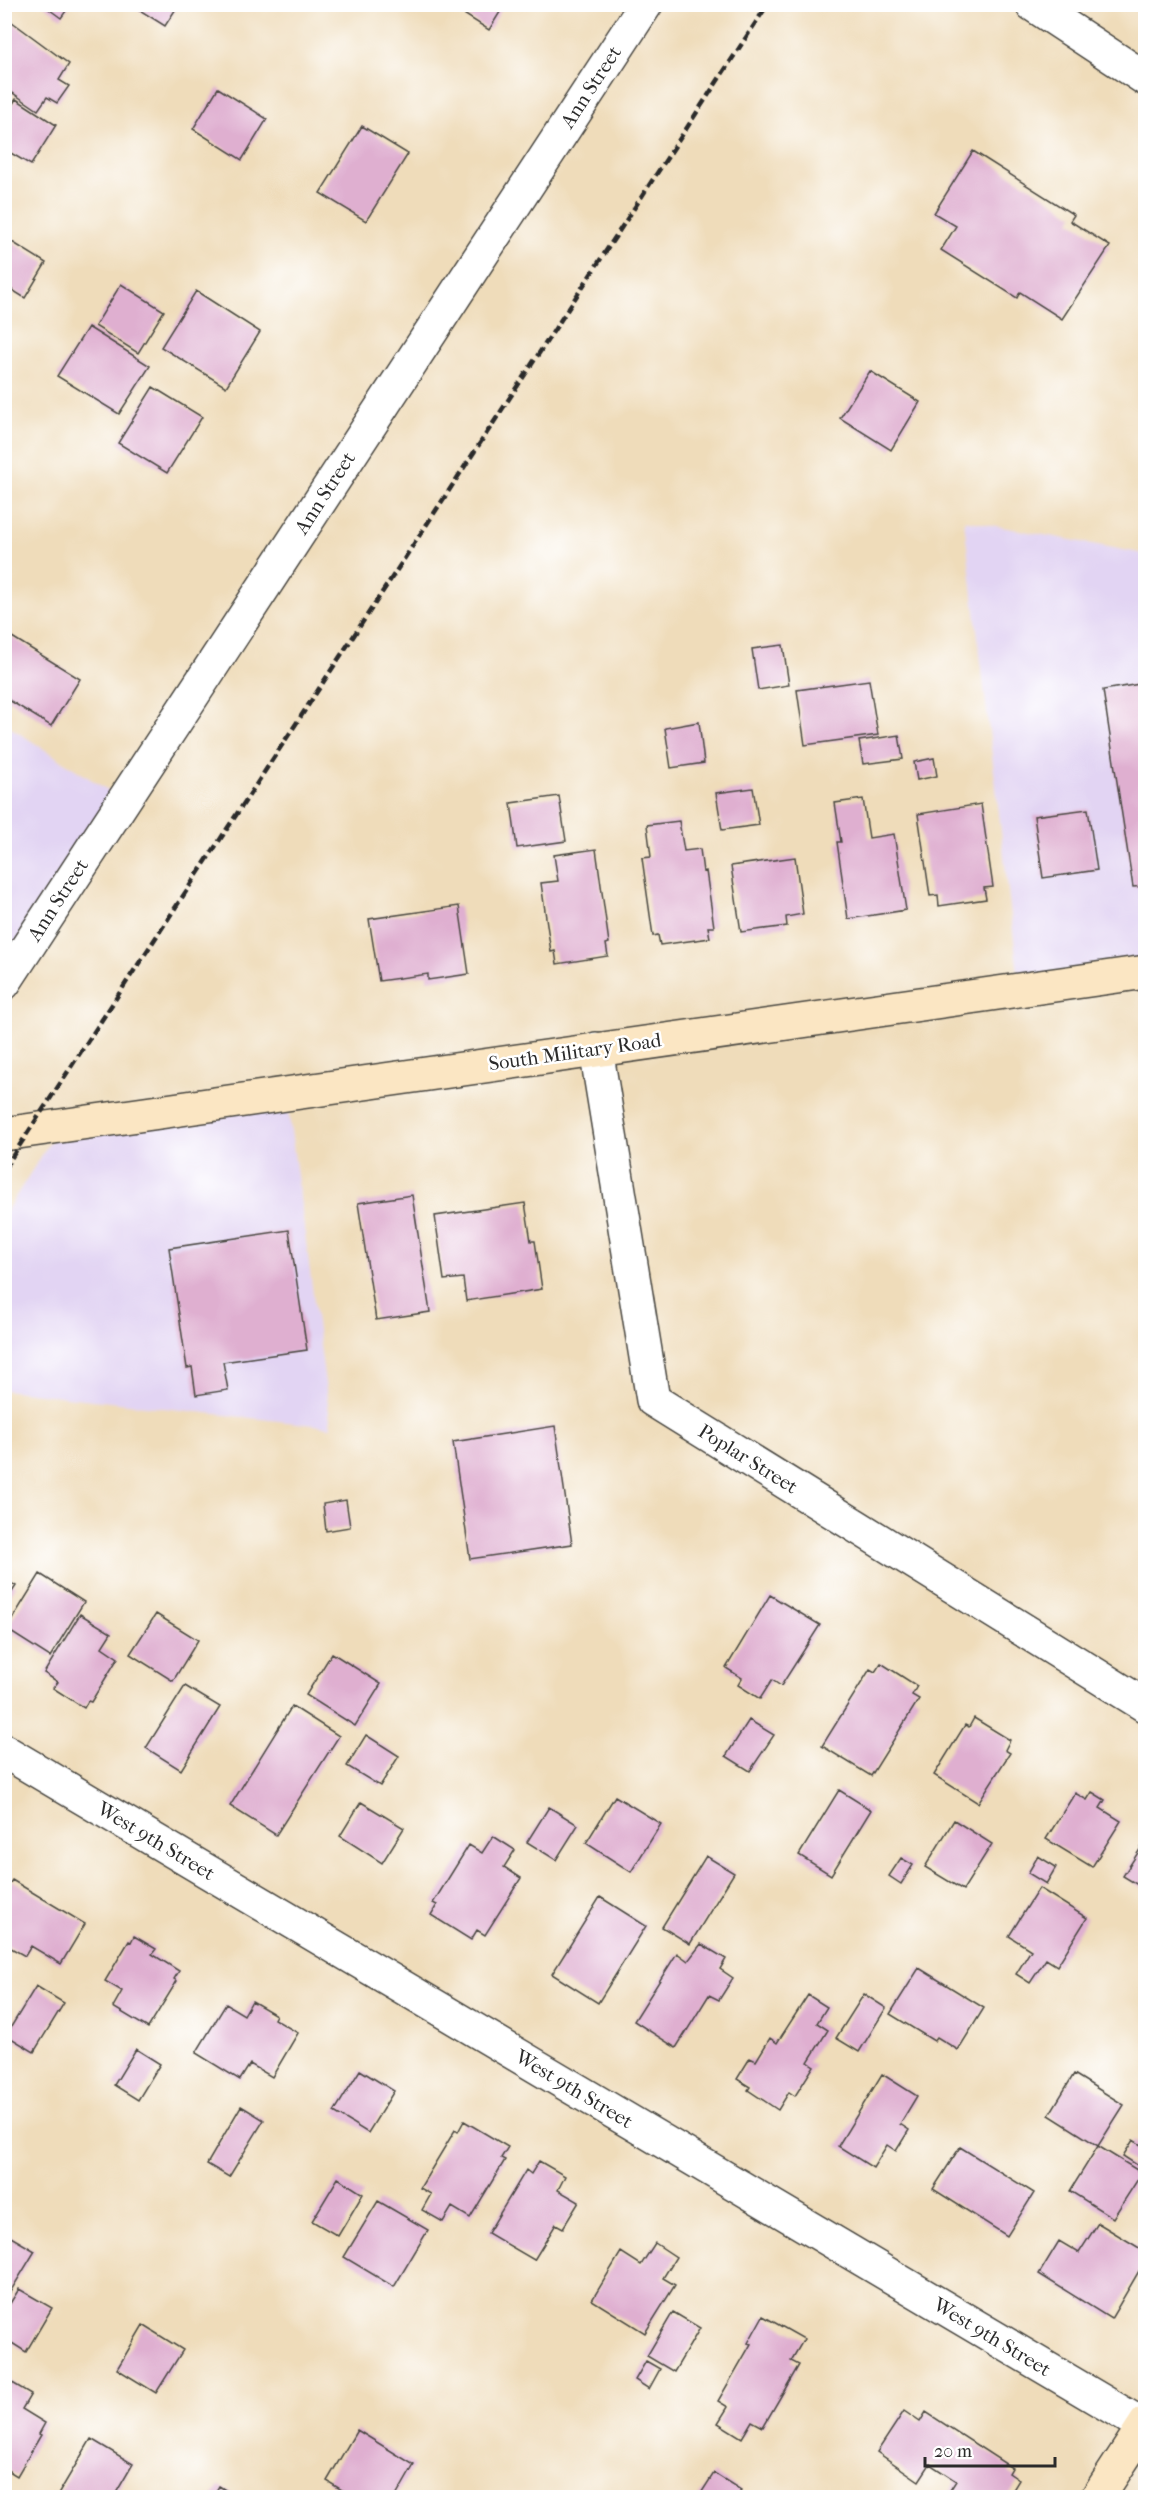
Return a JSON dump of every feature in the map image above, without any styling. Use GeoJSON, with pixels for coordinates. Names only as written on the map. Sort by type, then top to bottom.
{"type":"FeatureCollection","features":[{"type":"Feature","properties":{"kind":"main road","name":"South Military Road"},"geometry":{"type":"LineString","coordinates":[[4,1134],[1146,972]]}},
{"type":"Feature","properties":{"kind":"main road"},"geometry":{"type":"LineString","coordinates":[[1097,2498],[1145,2425]]}},
{"type":"Feature","properties":{"kind":"street","name":"Ann Street"},"geometry":{"type":"LineString","coordinates":[[4,983],[646,4]]}},
{"type":"Feature","properties":{"kind":"street"},"geometry":{"type":"LineString","coordinates":[[1032,4],[1146,79]]}},
{"type":"Feature","properties":{"kind":"street","name":"Poplar Street"},"geometry":{"type":"LineString","coordinates":[[597,1049],[653,1400],[1146,1706]]}},
{"type":"Feature","properties":{"kind":"street","name":"West 9th Street"},"geometry":{"type":"LineString","coordinates":[[4,1751],[1145,2425]]}},
{"type":"Feature","properties":{"kind":"shaded area"},"geometry":{"type":"Polygon","coordinates":[[[964,520],[1145,554],[1145,972],[1020,990],[964,520]]]}},
{"type":"Feature","properties":{"kind":"shaded area"},"geometry":{"type":"Polygon","coordinates":[[[5,724],[123,800],[5,983],[5,724]]]}},
{"type":"Feature","properties":{"kind":"shaded area"},"geometry":{"type":"Polygon","coordinates":[[[286,1094],[331,1427],[5,1390],[4,1215],[60,1126],[286,1094]]]}},
{"type":"Feature","properties":{"kind":"building"},"geometry":{"type":"Polygon","coordinates":[[[42,4],[71,4],[61,18],[42,4]]]}},
{"type":"Feature","properties":{"kind":"building"},"geometry":{"type":"Polygon","coordinates":[[[130,4],[179,4],[165,26],[130,4]]]}},
{"type":"Feature","properties":{"kind":"building"},"geometry":{"type":"Polygon","coordinates":[[[448,4],[505,4],[489,30],[448,4]]]}},
{"type":"Feature","properties":{"kind":"building"},"geometry":{"type":"Polygon","coordinates":[[[4,16],[69,64],[59,80],[69,86],[57,103],[47,97],[38,110],[4,87],[4,16]]]}},
{"type":"Feature","properties":{"kind":"building"},"geometry":{"type":"Polygon","coordinates":[[[218,88],[267,119],[242,160],[193,129],[218,88]]]}},
{"type":"Feature","properties":{"kind":"building"},"geometry":{"type":"Polygon","coordinates":[[[16,99],[56,125],[31,165],[4,149],[4,117],[16,99]]]}},
{"type":"Feature","properties":{"kind":"building"},"geometry":{"type":"Polygon","coordinates":[[[362,126],[408,154],[366,221],[320,193],[362,126]]]}},
{"type":"Feature","properties":{"kind":"building"},"geometry":{"type":"Polygon","coordinates":[[[973,151],[1074,215],[1070,221],[1110,246],[1062,319],[1020,292],[1017,298],[941,250],[956,226],[934,213],[973,151]]]}},
{"type":"Feature","properties":{"kind":"building"},"geometry":{"type":"Polygon","coordinates":[[[4,237],[46,263],[25,298],[4,285],[4,237]]]}},
{"type":"Feature","properties":{"kind":"building"},"geometry":{"type":"Polygon","coordinates":[[[121,284],[164,311],[138,353],[95,326],[121,284]]]}},
{"type":"Feature","properties":{"kind":"building"},"geometry":{"type":"Polygon","coordinates":[[[196,291],[260,332],[226,387],[161,347],[196,291]]]}},
{"type":"Feature","properties":{"kind":"building"},"geometry":{"type":"Polygon","coordinates":[[[88,327],[150,366],[119,414],[57,376],[88,327]]]}},
{"type":"Feature","properties":{"kind":"building"},"geometry":{"type":"Polygon","coordinates":[[[870,371],[920,402],[891,450],[840,418],[870,371]]]}},
{"type":"Feature","properties":{"kind":"building"},"geometry":{"type":"Polygon","coordinates":[[[153,387],[202,417],[167,473],[118,443],[153,387]]]}},
{"type":"Feature","properties":{"kind":"building"},"geometry":{"type":"Polygon","coordinates":[[[4,632],[80,679],[51,726],[4,697],[4,632]]]}},
{"type":"Feature","properties":{"kind":"building"},"geometry":{"type":"Polygon","coordinates":[[[783,645],[789,685],[758,690],[752,649],[783,645]]]}},
{"type":"Feature","properties":{"kind":"building"},"geometry":{"type":"Polygon","coordinates":[[[869,680],[878,735],[805,745],[797,690],[869,680]]]}},
{"type":"Feature","properties":{"kind":"building"},"geometry":{"type":"Polygon","coordinates":[[[1146,683],[1146,886],[1133,887],[1103,690],[1146,683]]]}},
{"type":"Feature","properties":{"kind":"building"},"geometry":{"type":"Polygon","coordinates":[[[699,722],[704,763],[671,768],[665,728],[699,722]]]}},
{"type":"Feature","properties":{"kind":"building"},"geometry":{"type":"Polygon","coordinates":[[[899,735],[903,759],[863,764],[859,741],[899,735]]]}},
{"type":"Feature","properties":{"kind":"building"},"geometry":{"type":"Polygon","coordinates":[[[934,758],[937,776],[917,780],[914,762],[934,758]]]}},
{"type":"Feature","properties":{"kind":"building"},"geometry":{"type":"Polygon","coordinates":[[[753,788],[759,825],[722,830],[716,793],[753,788]]]}},
{"type":"Feature","properties":{"kind":"building"},"geometry":{"type":"Polygon","coordinates":[[[559,796],[566,841],[517,848],[511,803],[559,796]]]}},
{"type":"Feature","properties":{"kind":"building"},"geometry":{"type":"Polygon","coordinates":[[[863,799],[869,838],[894,834],[906,910],[848,919],[837,842],[841,842],[835,803],[863,799]]]}},
{"type":"Feature","properties":{"kind":"building"},"geometry":{"type":"Polygon","coordinates":[[[981,804],[993,887],[984,888],[986,899],[939,906],[938,895],[930,896],[918,814],[981,804]]]}},
{"type":"Feature","properties":{"kind":"building"},"geometry":{"type":"Polygon","coordinates":[[[1088,809],[1097,870],[1043,878],[1034,816],[1088,809]]]}},
{"type":"Feature","properties":{"kind":"building"},"geometry":{"type":"Polygon","coordinates":[[[679,821],[684,851],[700,849],[703,872],[706,871],[714,927],[708,927],[710,938],[660,945],[658,935],[653,936],[642,858],[651,857],[647,825],[679,821]]]}},
{"type":"Feature","properties":{"kind":"building"},"geometry":{"type":"Polygon","coordinates":[[[596,849],[609,943],[606,944],[608,956],[557,964],[555,951],[551,952],[541,883],[558,881],[554,855],[596,849]]]}},
{"type":"Feature","properties":{"kind":"building"},"geometry":{"type":"Polygon","coordinates":[[[795,857],[803,914],[786,917],[787,926],[741,932],[731,866],[795,857]]]}},
{"type":"Feature","properties":{"kind":"building"},"geometry":{"type":"Polygon","coordinates":[[[459,906],[469,974],[428,980],[428,974],[379,981],[369,919],[459,906]]]}},
{"type":"Feature","properties":{"kind":"building"},"geometry":{"type":"Polygon","coordinates":[[[412,1195],[430,1312],[376,1320],[358,1203],[412,1195]]]}},
{"type":"Feature","properties":{"kind":"building"},"geometry":{"type":"Polygon","coordinates":[[[525,1203],[531,1241],[535,1241],[542,1289],[466,1301],[463,1278],[444,1280],[435,1216],[525,1203]]]}},
{"type":"Feature","properties":{"kind":"building"},"geometry":{"type":"Polygon","coordinates":[[[289,1230],[307,1350],[223,1362],[228,1390],[196,1395],[192,1367],[187,1368],[169,1248],[289,1230]]]}},
{"type":"Feature","properties":{"kind":"building"},"geometry":{"type":"Polygon","coordinates":[[[555,1426],[572,1544],[470,1559],[453,1442],[555,1426]]]}},
{"type":"Feature","properties":{"kind":"building"},"geometry":{"type":"Polygon","coordinates":[[[346,1500],[350,1527],[326,1531],[323,1504],[346,1500]]]}},
{"type":"Feature","properties":{"kind":"building"},"geometry":{"type":"Polygon","coordinates":[[[40,1574],[84,1602],[50,1657],[6,1629],[40,1574]]]}},
{"type":"Feature","properties":{"kind":"building"},"geometry":{"type":"Polygon","coordinates":[[[4,1579],[16,1586],[4,1604],[4,1579]]]}},
{"type":"Feature","properties":{"kind":"building"},"geometry":{"type":"Polygon","coordinates":[[[770,1595],[820,1625],[781,1686],[772,1680],[760,1699],[738,1685],[742,1678],[726,1668],[770,1595]]]}},
{"type":"Feature","properties":{"kind":"building"},"geometry":{"type":"Polygon","coordinates":[[[80,1614],[111,1633],[102,1647],[118,1658],[91,1702],[88,1701],[84,1708],[53,1688],[58,1682],[44,1673],[80,1614]]]}},
{"type":"Feature","properties":{"kind":"building"},"geometry":{"type":"Polygon","coordinates":[[[156,1614],[198,1640],[173,1681],[130,1654],[156,1614]]]}},
{"type":"Feature","properties":{"kind":"building"},"geometry":{"type":"Polygon","coordinates":[[[332,1653],[381,1684],[355,1726],[306,1695],[332,1653]]]}},
{"type":"Feature","properties":{"kind":"building"},"geometry":{"type":"Polygon","coordinates":[[[881,1663],[917,1686],[912,1695],[919,1699],[871,1776],[822,1746],[870,1669],[875,1672],[881,1663]]]}},
{"type":"Feature","properties":{"kind":"building"},"geometry":{"type":"Polygon","coordinates":[[[185,1686],[220,1707],[181,1770],[146,1748],[185,1686]]]}},
{"type":"Feature","properties":{"kind":"building"},"geometry":{"type":"Polygon","coordinates":[[[292,1706],[339,1736],[276,1835],[230,1806],[292,1706]]]}},
{"type":"Feature","properties":{"kind":"building"},"geometry":{"type":"Polygon","coordinates":[[[974,1718],[1010,1740],[1005,1750],[1010,1753],[978,1803],[934,1775],[965,1725],[969,1727],[974,1718]]]}},
{"type":"Feature","properties":{"kind":"building"},"geometry":{"type":"Polygon","coordinates":[[[749,1720],[774,1735],[750,1771],[726,1756],[749,1720]]]}},
{"type":"Feature","properties":{"kind":"building"},"geometry":{"type":"Polygon","coordinates":[[[366,1735],[399,1756],[380,1786],[347,1766],[366,1735]]]}},
{"type":"Feature","properties":{"kind":"building"},"geometry":{"type":"Polygon","coordinates":[[[839,1790],[871,1810],[831,1875],[799,1855],[839,1790]]]}},
{"type":"Feature","properties":{"kind":"building"},"geometry":{"type":"Polygon","coordinates":[[[1092,1792],[1105,1800],[1100,1808],[1121,1821],[1092,1867],[1046,1839],[1075,1793],[1087,1800],[1092,1792]]]}},
{"type":"Feature","properties":{"kind":"building"},"geometry":{"type":"Polygon","coordinates":[[[615,1796],[661,1824],[631,1872],[586,1843],[615,1796]]]}},
{"type":"Feature","properties":{"kind":"building"},"geometry":{"type":"Polygon","coordinates":[[[361,1802],[404,1828],[382,1863],[340,1836],[361,1802]]]}},
{"type":"Feature","properties":{"kind":"building"},"geometry":{"type":"Polygon","coordinates":[[[549,1807],[578,1825],[556,1860],[527,1842],[549,1807]]]}},
{"type":"Feature","properties":{"kind":"building"},"geometry":{"type":"Polygon","coordinates":[[[954,1820],[992,1844],[963,1890],[925,1867],[954,1820]]]}},
{"type":"Feature","properties":{"kind":"building"},"geometry":{"type":"Polygon","coordinates":[[[493,1836],[515,1850],[504,1867],[521,1878],[485,1935],[477,1930],[471,1940],[431,1915],[437,1905],[433,1903],[469,1845],[482,1853],[493,1836]]]}},
{"type":"Feature","properties":{"kind":"building"},"geometry":{"type":"Polygon","coordinates":[[[1146,1840],[1146,1890],[1123,1876],[1146,1840]]]}},
{"type":"Feature","properties":{"kind":"building"},"geometry":{"type":"Polygon","coordinates":[[[706,1856],[734,1873],[690,1944],[662,1927],[706,1856]]]}},
{"type":"Feature","properties":{"kind":"building"},"geometry":{"type":"Polygon","coordinates":[[[1038,1856],[1056,1867],[1046,1884],[1028,1873],[1038,1856]]]}},
{"type":"Feature","properties":{"kind":"building"},"geometry":{"type":"Polygon","coordinates":[[[901,1858],[913,1865],[901,1884],[889,1876],[901,1858]]]}},
{"type":"Feature","properties":{"kind":"building"},"geometry":{"type":"Polygon","coordinates":[[[12,1880],[85,1924],[61,1964],[31,1946],[25,1956],[4,1944],[4,1892],[12,1880]]]}},
{"type":"Feature","properties":{"kind":"building"},"geometry":{"type":"Polygon","coordinates":[[[1039,1888],[1087,1918],[1057,1966],[1046,1959],[1030,1983],[1016,1974],[1031,1950],[1009,1936],[1039,1888]]]}},
{"type":"Feature","properties":{"kind":"building"},"geometry":{"type":"Polygon","coordinates":[[[600,1897],[646,1926],[598,2003],[552,1974],[600,1897]]]}},
{"type":"Feature","properties":{"kind":"building"},"geometry":{"type":"Polygon","coordinates":[[[134,1936],[156,1949],[152,1954],[179,1971],[174,1979],[177,1981],[148,2028],[113,2007],[122,1991],[105,1981],[134,1936]]]}},
{"type":"Feature","properties":{"kind":"building"},"geometry":{"type":"Polygon","coordinates":[[[701,1944],[726,1959],[720,1969],[733,1978],[719,2000],[709,1995],[676,2048],[634,2021],[677,1953],[688,1961],[701,1944]]]}},
{"type":"Feature","properties":{"kind":"building"},"geometry":{"type":"Polygon","coordinates":[[[919,1968],[984,2008],[958,2050],[937,2037],[934,2041],[890,2014],[919,1968]]]}},
{"type":"Feature","properties":{"kind":"building"},"geometry":{"type":"Polygon","coordinates":[[[36,1986],[64,2003],[34,2052],[6,2035],[36,1986]]]}},
{"type":"Feature","properties":{"kind":"building"},"geometry":{"type":"Polygon","coordinates":[[[864,1994],[886,2008],[859,2052],[836,2038],[864,1994]]]}},
{"type":"Feature","properties":{"kind":"building"},"geometry":{"type":"Polygon","coordinates":[[[808,1995],[827,2007],[817,2023],[828,2030],[808,2062],[814,2066],[795,2096],[789,2092],[778,2110],[748,2090],[750,2087],[737,2079],[750,2058],[756,2061],[770,2038],[777,2043],[808,1995]]]}},
{"type":"Feature","properties":{"kind":"building"},"geometry":{"type":"Polygon","coordinates":[[[252,2001],[276,2015],[274,2019],[298,2033],[272,2077],[250,2064],[240,2080],[196,2053],[226,2004],[244,2015],[252,2001]]]}},
{"type":"Feature","properties":{"kind":"building"},"geometry":{"type":"Polygon","coordinates":[[[136,2049],[160,2064],[138,2100],[114,2085],[136,2049]]]}},
{"type":"Feature","properties":{"kind":"building"},"geometry":{"type":"Polygon","coordinates":[[[360,2070],[394,2091],[368,2133],[334,2112],[360,2070]]]}},
{"type":"Feature","properties":{"kind":"building"},"geometry":{"type":"Polygon","coordinates":[[[882,2074],[917,2096],[900,2124],[909,2130],[896,2151],[887,2145],[873,2168],[838,2146],[882,2074]]]}},
{"type":"Feature","properties":{"kind":"building"},"geometry":{"type":"Polygon","coordinates":[[[1074,2074],[1124,2105],[1098,2146],[1049,2115],[1074,2074]]]}},
{"type":"Feature","properties":{"kind":"building"},"geometry":{"type":"Polygon","coordinates":[[[241,2106],[264,2120],[229,2177],[207,2164],[241,2106]]]}},
{"type":"Feature","properties":{"kind":"building"},"geometry":{"type":"Polygon","coordinates":[[[464,2121],[508,2147],[501,2158],[505,2160],[470,2218],[452,2207],[443,2222],[422,2210],[431,2194],[420,2188],[455,2130],[458,2132],[464,2121]]]}},
{"type":"Feature","properties":{"kind":"building"},"geometry":{"type":"Polygon","coordinates":[[[1133,2140],[1146,2148],[1146,2159],[1140,2167],[1123,2156],[1133,2140]]]}},
{"type":"Feature","properties":{"kind":"building"},"geometry":{"type":"Polygon","coordinates":[[[1098,2146],[1142,2173],[1113,2218],[1070,2191],[1098,2146]]]}},
{"type":"Feature","properties":{"kind":"building"},"geometry":{"type":"Polygon","coordinates":[[[960,2147],[1034,2193],[1007,2236],[933,2189],[960,2147]]]}},
{"type":"Feature","properties":{"kind":"building"},"geometry":{"type":"Polygon","coordinates":[[[539,2161],[565,2176],[558,2190],[579,2202],[563,2228],[556,2224],[534,2260],[488,2233],[526,2170],[531,2174],[539,2161]]]}},
{"type":"Feature","properties":{"kind":"building"},"geometry":{"type":"Polygon","coordinates":[[[338,2178],[363,2194],[338,2236],[312,2221],[338,2178]]]}},
{"type":"Feature","properties":{"kind":"building"},"geometry":{"type":"Polygon","coordinates":[[[378,2201],[428,2230],[394,2287],[344,2257],[378,2201]]]}},
{"type":"Feature","properties":{"kind":"building"},"geometry":{"type":"Polygon","coordinates":[[[1098,2223],[1146,2252],[1146,2259],[1111,2319],[1039,2274],[1059,2241],[1079,2253],[1098,2223]]]}},
{"type":"Feature","properties":{"kind":"building"},"geometry":{"type":"Polygon","coordinates":[[[4,2233],[35,2251],[4,2302],[4,2233]]]}},
{"type":"Feature","properties":{"kind":"building"},"geometry":{"type":"Polygon","coordinates":[[[655,2243],[676,2257],[663,2278],[675,2285],[645,2333],[592,2300],[621,2252],[641,2265],[655,2243]]]}},
{"type":"Feature","properties":{"kind":"building"},"geometry":{"type":"Polygon","coordinates":[[[19,2289],[52,2308],[26,2352],[4,2338],[4,2313],[19,2289]]]}},
{"type":"Feature","properties":{"kind":"building"},"geometry":{"type":"Polygon","coordinates":[[[673,2312],[700,2328],[674,2372],[647,2356],[673,2312]]]}},
{"type":"Feature","properties":{"kind":"building"},"geometry":{"type":"Polygon","coordinates":[[[763,2316],[804,2339],[791,2361],[799,2365],[763,2427],[752,2421],[742,2438],[718,2423],[728,2407],[718,2401],[751,2344],[748,2343],[763,2316]]]}},
{"type":"Feature","properties":{"kind":"building"},"geometry":{"type":"Polygon","coordinates":[[[143,2325],[183,2350],[156,2393],[117,2369],[143,2325]]]}},
{"type":"Feature","properties":{"kind":"building"},"geometry":{"type":"Polygon","coordinates":[[[646,2361],[660,2369],[649,2389],[635,2380],[646,2361]]]}},
{"type":"Feature","properties":{"kind":"building"},"geometry":{"type":"Polygon","coordinates":[[[4,2378],[31,2394],[22,2409],[45,2423],[39,2434],[41,2435],[17,2476],[4,2468],[4,2378]]]}},
{"type":"Feature","properties":{"kind":"building"},"geometry":{"type":"Polygon","coordinates":[[[904,2411],[920,2422],[926,2412],[1012,2468],[1009,2473],[1019,2480],[1008,2498],[945,2498],[956,2481],[930,2464],[919,2481],[877,2452],[904,2411]]]}},
{"type":"Feature","properties":{"kind":"building"},"geometry":{"type":"Polygon","coordinates":[[[357,2430],[414,2465],[395,2498],[355,2498],[327,2481],[357,2430]]]}},
{"type":"Feature","properties":{"kind":"building"},"geometry":{"type":"Polygon","coordinates":[[[91,2439],[133,2464],[116,2493],[124,2498],[56,2498],[91,2439]]]}},
{"type":"Feature","properties":{"kind":"building"},"geometry":{"type":"Polygon","coordinates":[[[714,2473],[741,2490],[737,2498],[698,2498],[714,2473]]]}},
{"type":"Feature","properties":{"kind":"building"},"geometry":{"type":"Polygon","coordinates":[[[219,2486],[238,2498],[212,2498],[219,2486]]]}},
{"type":"Feature","properties":{"kind":"railway"},"geometry":{"type":"LineString","coordinates":[[4,1169],[768,4]]}}]}
